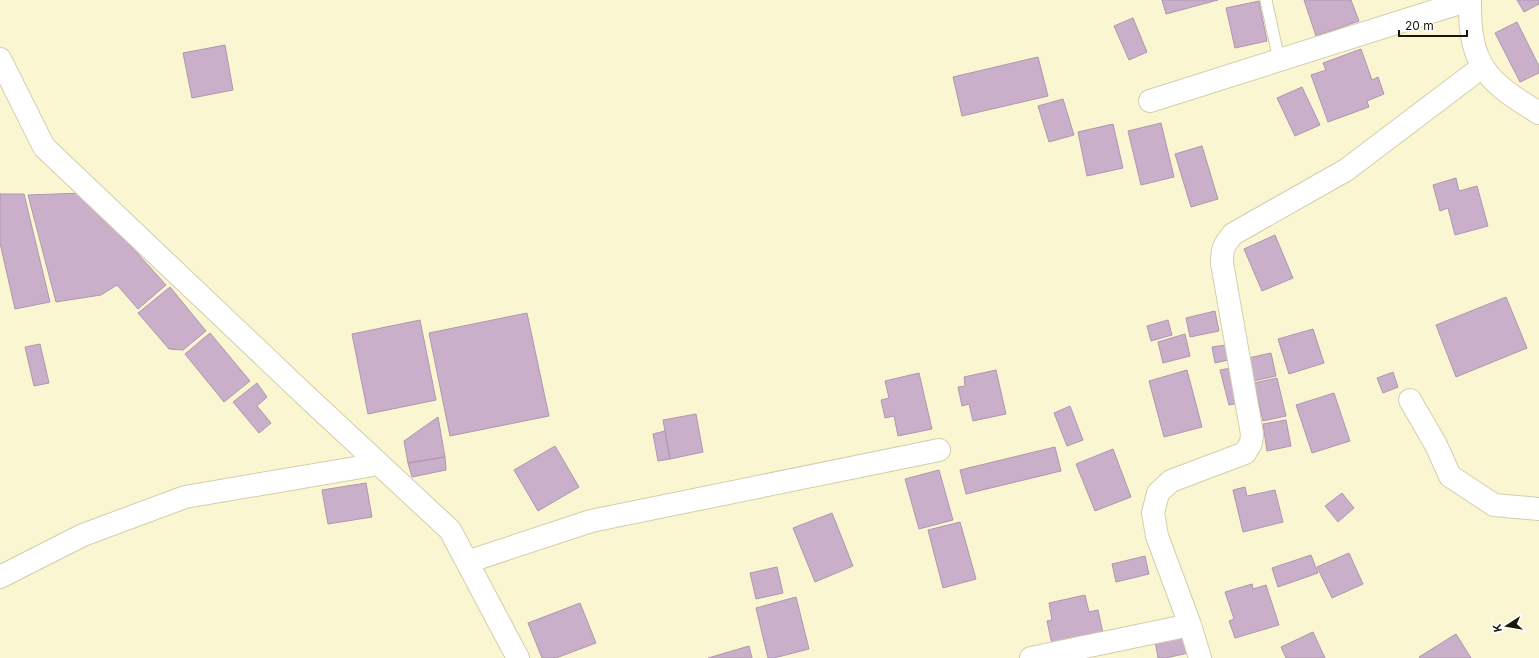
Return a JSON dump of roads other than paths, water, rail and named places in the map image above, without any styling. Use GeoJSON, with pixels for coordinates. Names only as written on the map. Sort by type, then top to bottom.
{"type":"FeatureCollection","features":[{"type":"Feature","properties":{"kind":"street"},"geometry":{"type":"LineString","coordinates":[[1150,101],[1469,0],[1469,23],[1474,49],[1482,67],[1495,83],[1510,96],[1539,113]]}},
{"type":"Feature","properties":{"kind":"street"},"geometry":{"type":"LineString","coordinates":[[0,59],[44,147],[450,530],[513,657]]}},
{"type":"Feature","properties":{"kind":"street"},"geometry":{"type":"LineString","coordinates":[[1200,658],[1190,625],[1157,536],[1153,513],[1158,493],[1171,481],[1246,453],[1251,444],[1252,434],[1222,263],[1222,251],[1233,234],[1346,170],[1482,67]]}},
{"type":"Feature","properties":{"kind":"street"},"geometry":{"type":"LineString","coordinates":[[1410,400],[1436,445],[1450,476],[1494,505],[1539,509]]}},
{"type":"Feature","properties":{"kind":"street"},"geometry":{"type":"LineString","coordinates":[[467,562],[591,520],[940,450]]}},
{"type":"Feature","properties":{"kind":"street"},"geometry":{"type":"LineString","coordinates":[[0,577],[84,535],[185,497],[379,464]]}},
{"type":"Feature","properties":{"kind":"street"},"geometry":{"type":"LineString","coordinates":[[1031,658],[1190,625]]}},
{"type":"Feature","properties":{"kind":"lane"},"geometry":{"type":"LineString","coordinates":[[1266,0],[1279,60]]}}]}
